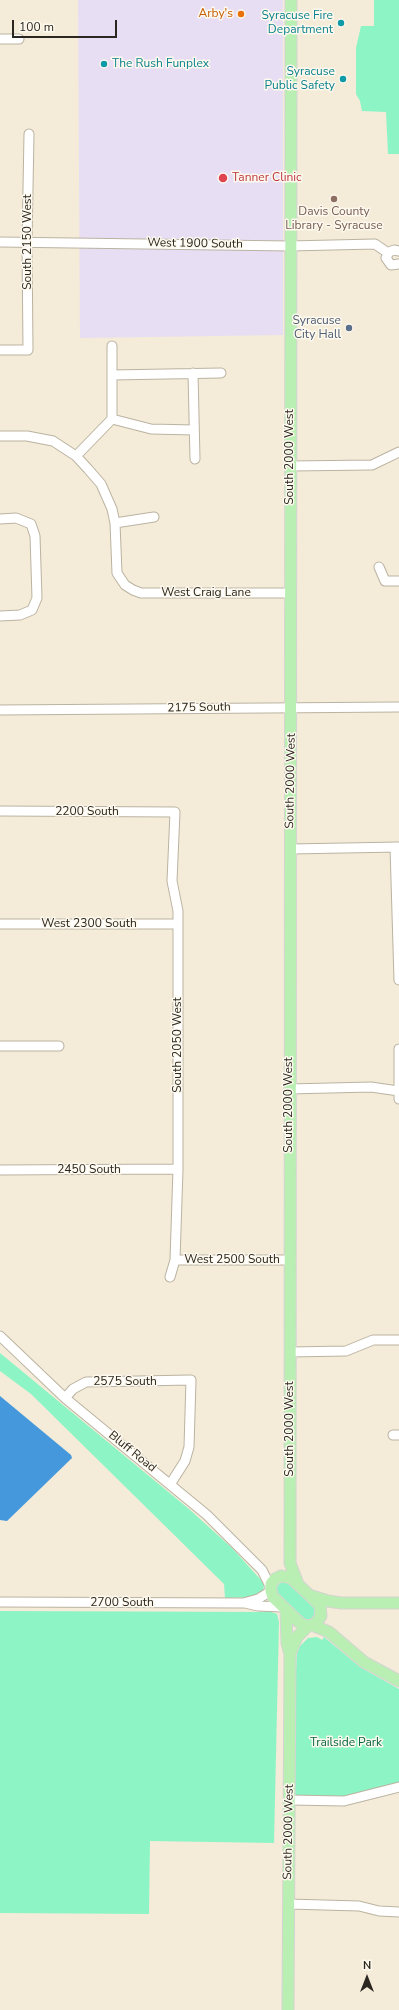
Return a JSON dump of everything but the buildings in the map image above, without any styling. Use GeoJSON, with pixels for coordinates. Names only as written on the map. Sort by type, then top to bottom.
{"type":"FeatureCollection","features":[{"type":"Feature","properties":{"kind":"main road","name":"South 2000 West"},"geometry":{"type":"LineString","coordinates":[[291,0],[291,708],[289,1089],[290,1563],[292,1573],[298,1584]]}},
{"type":"Feature","properties":{"kind":"main road"},"geometry":{"type":"LineString","coordinates":[[290,1563],[280,1577],[273,1582],[271,1589],[273,1597],[284,1609],[298,1622],[323,1629],[334,1636],[364,1662],[399,1681]]}},
{"type":"Feature","properties":{"kind":"main road"},"geometry":{"type":"LineString","coordinates":[[280,1577],[291,1578],[320,1604],[322,1614],[334,1636]]}},
{"type":"Feature","properties":{"kind":"main road"},"geometry":{"type":"LineString","coordinates":[[308,1593],[322,1600],[341,1603],[399,1603]]}},
{"type":"Feature","properties":{"kind":"main road"},"geometry":{"type":"LineString","coordinates":[[322,1614],[332,1606],[341,1603]]}},
{"type":"Feature","properties":{"kind":"main road","name":"South 2000 West"},"geometry":{"type":"LineString","coordinates":[[284,1609],[287,1643],[290,1654],[288,2010]]}},
{"type":"Feature","properties":{"kind":"main road","name":"South 2000 West"},"geometry":{"type":"LineString","coordinates":[[290,1654],[299,1634],[318,1622],[322,1614]]}},
{"type":"Feature","properties":{"kind":"street"},"geometry":{"type":"LineString","coordinates":[[0,39],[19,39]]}},
{"type":"Feature","properties":{"kind":"street","name":"South 2150 West"},"geometry":{"type":"LineString","coordinates":[[0,350],[28,350],[27,243],[29,134]]}},
{"type":"Feature","properties":{"kind":"street","name":"West 1900 South"},"geometry":{"type":"LineString","coordinates":[[0,242],[290,246],[374,244],[388,253]]}},
{"type":"Feature","properties":{"kind":"street"},"geometry":{"type":"LineString","coordinates":[[399,251],[394,250],[388,253],[386,258],[393,266],[399,264]]}},
{"type":"Feature","properties":{"kind":"street"},"geometry":{"type":"LineString","coordinates":[[76,456],[112,418],[112,346]]}},
{"type":"Feature","properties":{"kind":"street"},"geometry":{"type":"LineString","coordinates":[[193,373],[195,459]]}},
{"type":"Feature","properties":{"kind":"street"},"geometry":{"type":"LineString","coordinates":[[112,375],[221,373]]}},
{"type":"Feature","properties":{"kind":"street"},"geometry":{"type":"LineString","coordinates":[[112,418],[151,429],[194,430]]}},
{"type":"Feature","properties":{"kind":"street"},"geometry":{"type":"LineString","coordinates":[[0,436],[27,436],[53,441],[76,456],[101,484],[109,498],[115,523],[154,517]]}},
{"type":"Feature","properties":{"kind":"street"},"geometry":{"type":"LineString","coordinates":[[290,466],[372,465],[399,452]]}},
{"type":"Feature","properties":{"kind":"street"},"geometry":{"type":"LineString","coordinates":[[0,519],[16,518],[31,524],[35,536],[37,598],[32,610],[20,615],[0,616]]}},
{"type":"Feature","properties":{"kind":"street","name":"West Craig Lane"},"geometry":{"type":"LineString","coordinates":[[115,523],[117,573],[125,585],[140,593],[290,593]]}},
{"type":"Feature","properties":{"kind":"street"},"geometry":{"type":"LineString","coordinates":[[379,567],[385,581],[399,581]]}},
{"type":"Feature","properties":{"kind":"street","name":"2175 South"},"geometry":{"type":"LineString","coordinates":[[0,710],[399,707]]}},
{"type":"Feature","properties":{"kind":"street","name":"2200 South"},"geometry":{"type":"LineString","coordinates":[[0,811],[175,812]]}},
{"type":"Feature","properties":{"kind":"street","name":"South 2050 West"},"geometry":{"type":"LineString","coordinates":[[170,1277],[175,1260],[178,1169],[178,911],[172,881],[175,812]]}},
{"type":"Feature","properties":{"kind":"street"},"geometry":{"type":"LineString","coordinates":[[290,849],[397,847],[399,980]]}},
{"type":"Feature","properties":{"kind":"street","name":"West 2300 South"},"geometry":{"type":"LineString","coordinates":[[0,924],[178,924]]}},
{"type":"Feature","properties":{"kind":"street"},"geometry":{"type":"LineString","coordinates":[[0,1046],[59,1046]]}},
{"type":"Feature","properties":{"kind":"street"},"geometry":{"type":"LineString","coordinates":[[289,1089],[370,1087],[399,1094],[399,1049]]}},
{"type":"Feature","properties":{"kind":"street","name":"2450 South"},"geometry":{"type":"LineString","coordinates":[[0,1170],[178,1169]]}},
{"type":"Feature","properties":{"kind":"street","name":"West 2500 South"},"geometry":{"type":"LineString","coordinates":[[175,1260],[289,1260]]}},
{"type":"Feature","properties":{"kind":"street","name":"Bluff Road"},"geometry":{"type":"LineString","coordinates":[[0,1336],[65,1398],[171,1483],[207,1515],[262,1570],[271,1589]]}},
{"type":"Feature","properties":{"kind":"street"},"geometry":{"type":"LineString","coordinates":[[290,1352],[346,1351],[373,1340],[399,1340]]}},
{"type":"Feature","properties":{"kind":"street","name":"2575 South"},"geometry":{"type":"LineString","coordinates":[[65,1398],[73,1389],[86,1382],[191,1380],[189,1447],[185,1461],[171,1483]]}},
{"type":"Feature","properties":{"kind":"street","name":"Bluff Road"},"geometry":{"type":"LineString","coordinates":[[262,1570],[280,1577]]}},
{"type":"Feature","properties":{"kind":"street"},"geometry":{"type":"LineString","coordinates":[[243,1603],[258,1599],[271,1589]]}},
{"type":"Feature","properties":{"kind":"street","name":"2700 South"},"geometry":{"type":"LineString","coordinates":[[0,1602],[243,1603]]}},
{"type":"Feature","properties":{"kind":"street"},"geometry":{"type":"LineString","coordinates":[[243,1603],[284,1609]]}},
{"type":"Feature","properties":{"kind":"street"},"geometry":{"type":"LineString","coordinates":[[290,1800],[344,1801],[399,1787]]}},
{"type":"Feature","properties":{"kind":"street"},"geometry":{"type":"LineString","coordinates":[[288,1904],[352,1905],[379,1911],[399,1912]]}},
{"type":"Feature","properties":{"kind":"shaded area"},"geometry":{"type":"Polygon","coordinates":[[[78,0],[283,0],[283,335],[80,338],[78,0]]]}},
{"type":"Feature","properties":{"kind":"green space"},"geometry":{"type":"Polygon","coordinates":[[[374,0],[399,0],[399,154],[388,154],[386,112],[362,111],[360,101],[356,94],[356,48],[361,26],[374,26],[374,0]]]}},
{"type":"Feature","properties":{"kind":"green space"},"geometry":{"type":"Polygon","coordinates":[[[0,1353],[189,1509],[232,1548],[261,1580],[264,1585],[263,1592],[253,1597],[225,1598],[224,1584],[31,1394],[0,1371],[0,1353]]]}},
{"type":"Feature","properties":{"kind":"green space"},"geometry":{"type":"Polygon","coordinates":[[[281,1582],[288,1582],[315,1606],[317,1614],[312,1620],[304,1621],[277,1596],[276,1588],[281,1582]]]}},
{"type":"Feature","properties":{"kind":"green space"},"geometry":{"type":"Polygon","coordinates":[[[0,1611],[271,1612],[277,1614],[279,1622],[274,1843],[150,1841],[149,1914],[0,1913],[0,1611]]]}},
{"type":"Feature","properties":{"kind":"green space","name":"Trailside Park"},"geometry":{"type":"Polygon","coordinates":[[[317,1637],[322,1640],[324,1637],[360,1667],[399,1689],[399,1787],[344,1801],[290,1800],[297,1649],[308,1638],[317,1637]]]}},
{"type":"Feature","properties":{"kind":"water"},"geometry":{"type":"Polygon","coordinates":[[[0,1396],[71,1455],[72,1458],[7,1521],[0,1520],[0,1396]]]}},
{"type":"Feature","properties":{"kind":"place","name":"Arby's"},"geometry":{"type":"Point","coordinates":[241,14]}},
{"type":"Feature","properties":{"kind":"place","name":"Syracuse Fire Department"},"geometry":{"type":"Point","coordinates":[341,23]}},
{"type":"Feature","properties":{"kind":"place","name":"The Rush Funplex"},"geometry":{"type":"Point","coordinates":[104,64]}},
{"type":"Feature","properties":{"kind":"place","name":"Syracuse Public Safety"},"geometry":{"type":"Point","coordinates":[343,79]}},
{"type":"Feature","properties":{"kind":"place","name":"Tanner Clinic"},"geometry":{"type":"Point","coordinates":[223,178]}},
{"type":"Feature","properties":{"kind":"place","name":"Davis County Library - Syracuse"},"geometry":{"type":"Point","coordinates":[334,199]}},
{"type":"Feature","properties":{"kind":"place","name":"Syracuse City Hall"},"geometry":{"type":"Point","coordinates":[349,328]}}]}
